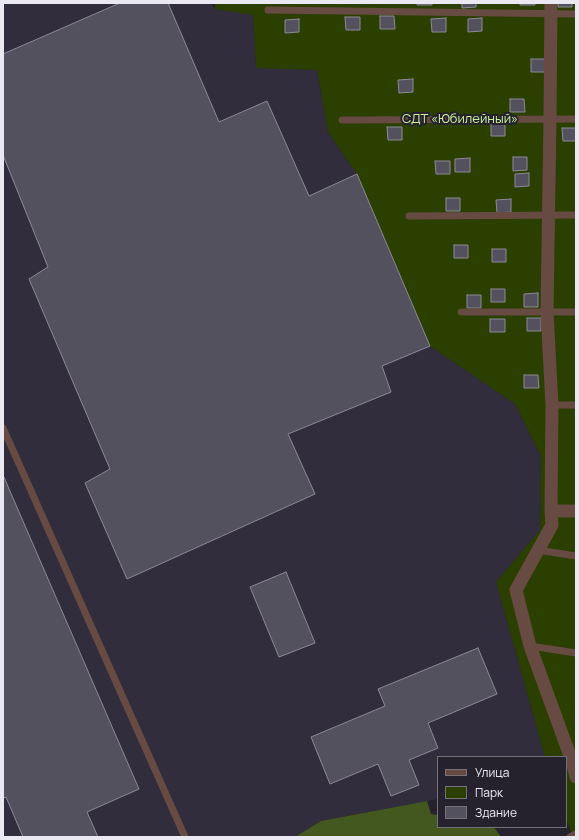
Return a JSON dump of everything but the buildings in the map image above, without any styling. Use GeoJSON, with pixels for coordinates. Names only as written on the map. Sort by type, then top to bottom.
{"type":"FeatureCollection","features":[{"type":"Feature","properties":{"kind":"street"},"geometry":{"type":"LineString","coordinates":[[551,8],[549,215],[546,312],[552,406],[552,525],[516,590],[530,646],[574,764],[576,777]]}},
{"type":"Feature","properties":{"kind":"street"},"geometry":{"type":"LineString","coordinates":[[552,511],[576,511]]}},
{"type":"Feature","properties":{"kind":"lane"},"geometry":{"type":"LineString","coordinates":[[268,10],[551,8],[576,14]]}},
{"type":"Feature","properties":{"kind":"lane"},"geometry":{"type":"LineString","coordinates":[[342,120],[576,119]]}},
{"type":"Feature","properties":{"kind":"lane"},"geometry":{"type":"LineString","coordinates":[[409,216],[576,215]]}},
{"type":"Feature","properties":{"kind":"lane"},"geometry":{"type":"LineString","coordinates":[[461,312],[576,312]]}},
{"type":"Feature","properties":{"kind":"lane"},"geometry":{"type":"LineString","coordinates":[[552,406],[576,405]]}},
{"type":"Feature","properties":{"kind":"lane"},"geometry":{"type":"LineString","coordinates":[[3,428],[185,837]]}},
{"type":"Feature","properties":{"kind":"lane"},"geometry":{"type":"LineString","coordinates":[[538,550],[576,556]]}},
{"type":"Feature","properties":{"kind":"lane"},"geometry":{"type":"LineString","coordinates":[[530,646],[576,653]]}},
{"type":"Feature","properties":{"kind":"lane"},"geometry":{"type":"LineString","coordinates":[[570,837],[576,834]]}},
{"type":"Feature","properties":{"kind":"shaded area"},"geometry":{"type":"Polygon","coordinates":[[[3,3],[211,3],[215,9],[253,14],[256,67],[317,70],[328,132],[357,174],[430,346],[515,404],[541,456],[540,530],[496,582],[545,756],[437,756],[437,799],[321,821],[295,837],[3,837],[3,3]]]}},
{"type":"Feature","properties":{"kind":"green space","name":"СДТ «Юбилейный»"},"geometry":{"type":"Polygon","coordinates":[[[215,3],[576,3],[576,837],[573,837],[567,822],[567,756],[545,756],[496,582],[540,530],[541,456],[515,404],[430,346],[357,174],[328,132],[317,70],[256,68],[253,15],[215,9],[215,3]]]}},
{"type":"Feature","properties":{"kind":"green space"},"geometry":{"type":"Polygon","coordinates":[[[427,801],[431,814],[437,815],[437,828],[495,828],[501,837],[295,837],[321,821],[427,801]]]}}]}
